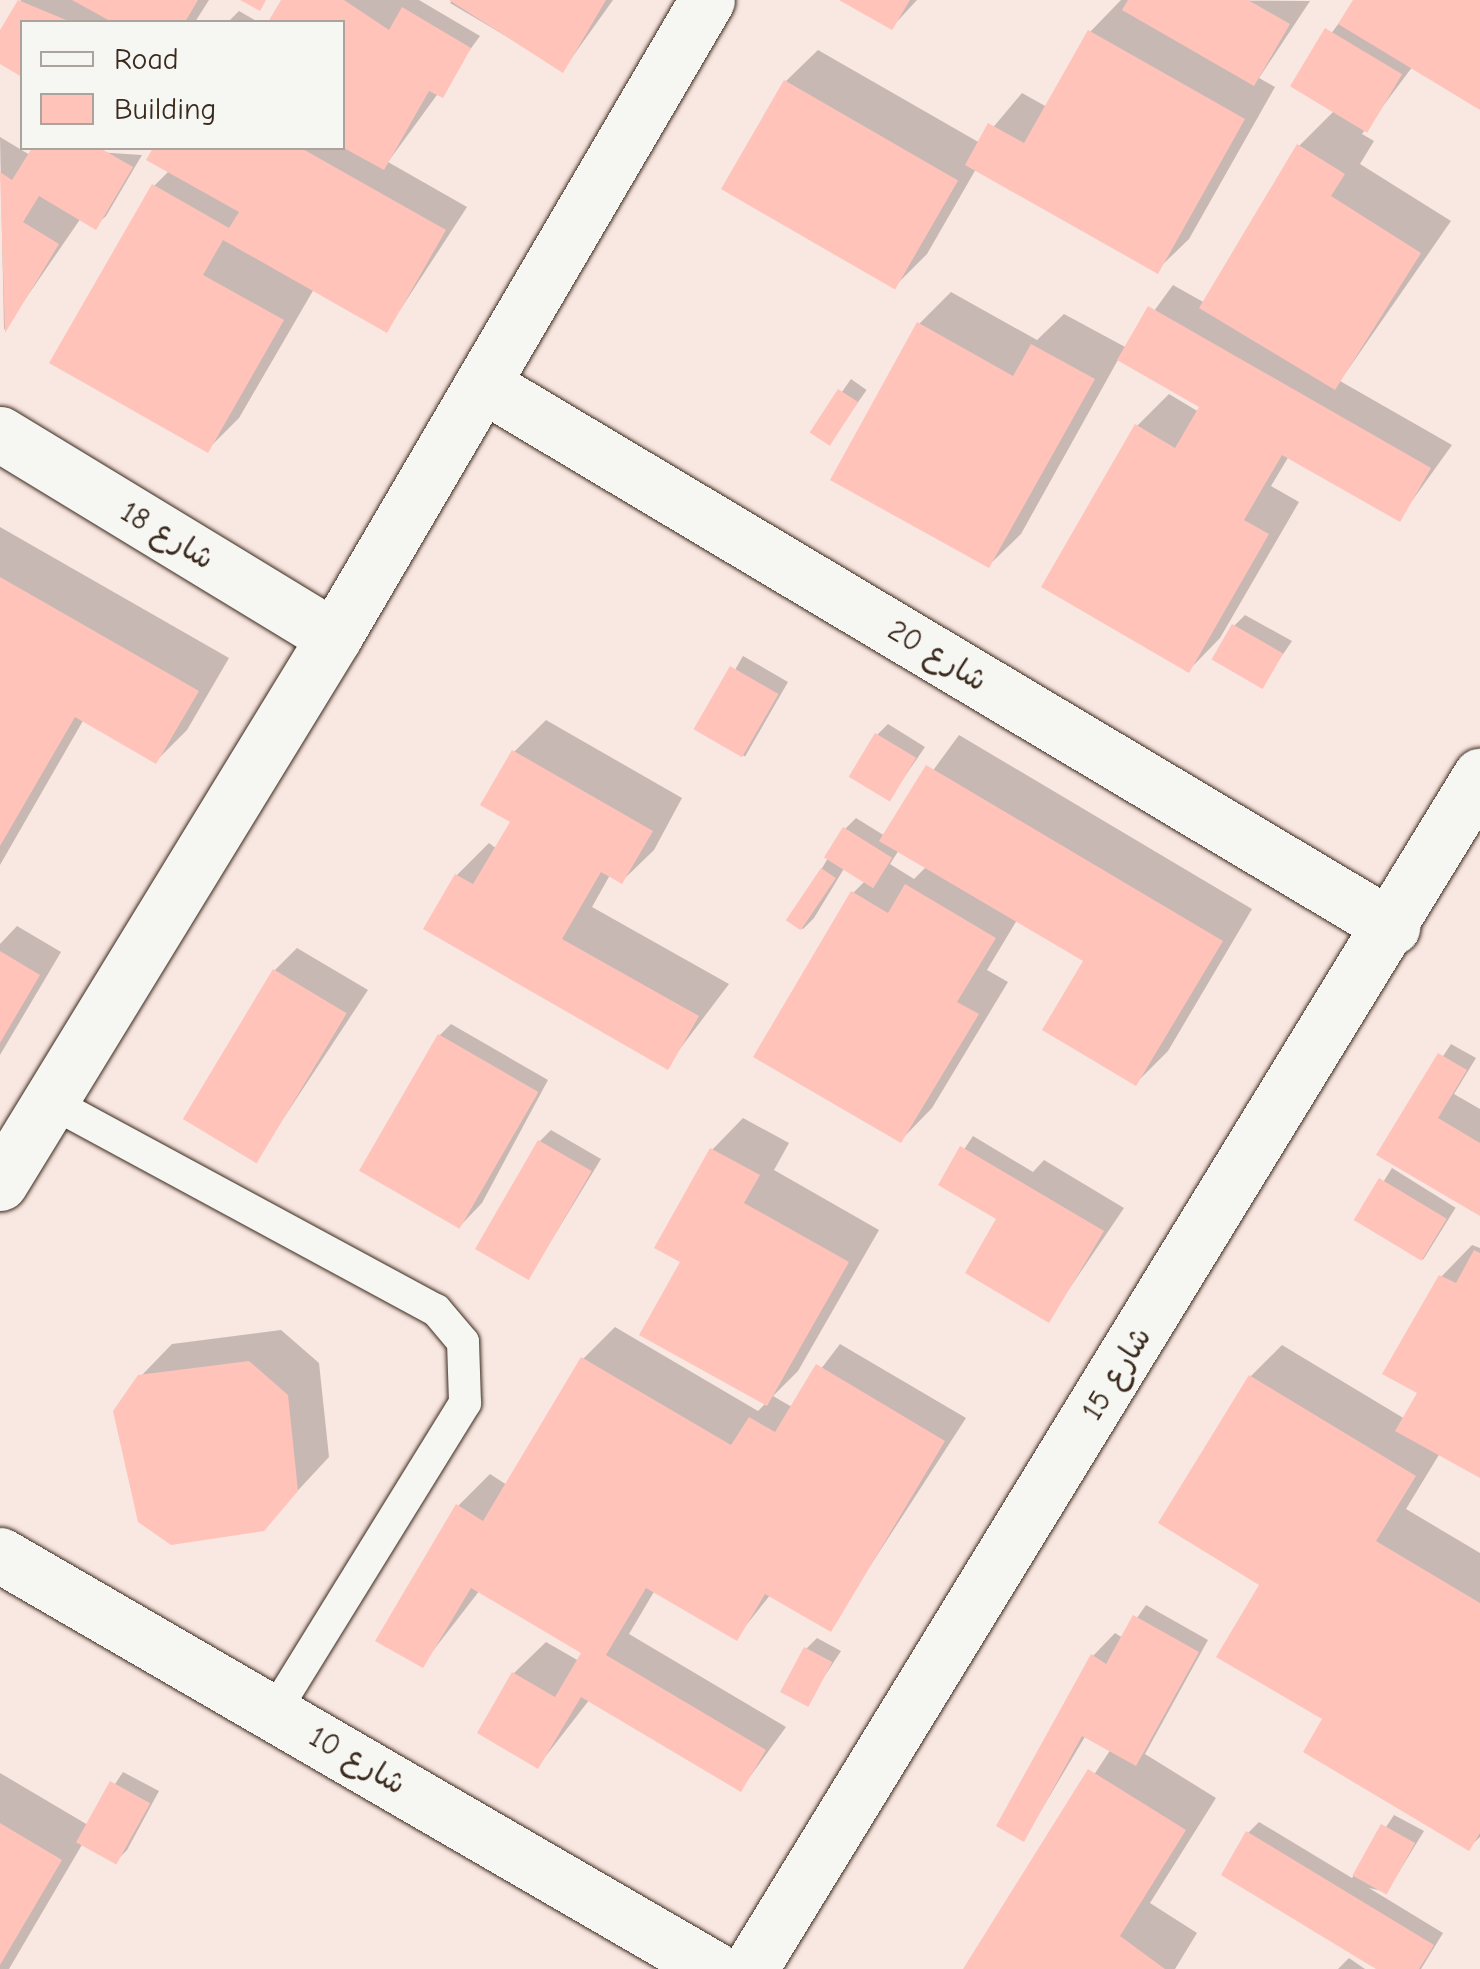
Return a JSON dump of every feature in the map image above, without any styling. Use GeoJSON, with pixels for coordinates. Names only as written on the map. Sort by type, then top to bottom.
{"type":"FeatureCollection","features":[{"type":"Feature","properties":{"kind":"street"},"geometry":{"type":"LineString","coordinates":[[0,1182],[334,637],[707,0]]}},
{"type":"Feature","properties":{"kind":"street","name":"شارع 20"},"geometry":{"type":"LineString","coordinates":[[482,384],[1392,927]]}},
{"type":"Feature","properties":{"kind":"street","name":"شارع 18"},"geometry":{"type":"LineString","coordinates":[[0,434],[334,637]]}},
{"type":"Feature","properties":{"kind":"street","name":"شارع 15"},"geometry":{"type":"LineString","coordinates":[[750,1969],[1392,927],[1480,776]]}},
{"type":"Feature","properties":{"kind":"street","name":"شارع 10"},"geometry":{"type":"LineString","coordinates":[[0,1555],[714,1969]]}},
{"type":"Feature","properties":{"kind":"lane"},"geometry":{"type":"LineString","coordinates":[[47,1100],[436,1310],[462,1342],[465,1404],[274,1712]]}},
{"type":"Feature","properties":{"kind":"building"},"geometry":{"type":"Polygon","coordinates":[[[18,0],[66,20],[20,20],[20,76],[0,64],[0,30],[18,0]]]}},
{"type":"Feature","properties":{"kind":"building"},"geometry":{"type":"Polygon","coordinates":[[[72,0],[198,0],[186,20],[108,20],[72,0]]]}},
{"type":"Feature","properties":{"kind":"building"},"geometry":{"type":"Polygon","coordinates":[[[240,0],[266,0],[260,11],[240,0]]]}},
{"type":"Feature","properties":{"kind":"building"},"geometry":{"type":"Polygon","coordinates":[[[281,0],[344,0],[389,30],[402,7],[471,48],[443,98],[429,91],[384,170],[345,149],[345,20],[269,20],[281,0]]]}},
{"type":"Feature","properties":{"kind":"building"},"geometry":{"type":"Polygon","coordinates":[[[449,0],[606,0],[563,73],[449,0]]]}},
{"type":"Feature","properties":{"kind":"building"},"geometry":{"type":"Polygon","coordinates":[[[839,0],[910,0],[892,30],[839,0]]]}},
{"type":"Feature","properties":{"kind":"building"},"geometry":{"type":"Polygon","coordinates":[[[1128,0],[1248,0],[1290,24],[1254,86],[1122,10],[1128,0]]]}},
{"type":"Feature","properties":{"kind":"building"},"geometry":{"type":"Polygon","coordinates":[[[1353,0],[1480,0],[1480,110],[1338,24],[1353,0]]]}},
{"type":"Feature","properties":{"kind":"building"},"geometry":{"type":"Polygon","coordinates":[[[1325,28],[1402,74],[1367,133],[1290,86],[1325,28]]]}},
{"type":"Feature","properties":{"kind":"building"},"geometry":{"type":"Polygon","coordinates":[[[1088,30],[1245,119],[1158,274],[965,165],[988,123],[1024,143],[1088,30]]]}},
{"type":"Feature","properties":{"kind":"building"},"geometry":{"type":"Polygon","coordinates":[[[784,80],[958,180],[895,290],[721,189],[784,80]]]}},
{"type":"Feature","properties":{"kind":"building"},"geometry":{"type":"Polygon","coordinates":[[[1297,144],[1345,174],[1331,196],[1421,253],[1335,390],[1199,308],[1297,144]]]}},
{"type":"Feature","properties":{"kind":"building"},"geometry":{"type":"Polygon","coordinates":[[[31,150],[103,150],[133,167],[96,230],[39,196],[23,222],[59,244],[5,333],[0,172],[12,180],[31,150]]]}},
{"type":"Feature","properties":{"kind":"building"},"geometry":{"type":"Polygon","coordinates":[[[152,150],[305,150],[446,230],[387,333],[223,240],[203,275],[284,320],[208,453],[49,363],[152,184],[229,228],[239,212],[146,160],[152,150]]]}},
{"type":"Feature","properties":{"kind":"building"},"geometry":{"type":"Polygon","coordinates":[[[1148,306],[1431,468],[1400,522],[1282,455],[1244,520],[1269,534],[1189,673],[1041,587],[1135,424],[1175,448],[1199,407],[1117,360],[1148,306]]]}},
{"type":"Feature","properties":{"kind":"building"},"geometry":{"type":"Polygon","coordinates":[[[917,322],[1013,376],[1031,344],[1095,379],[989,568],[830,480],[917,322]]]}},
{"type":"Feature","properties":{"kind":"building"},"geometry":{"type":"Polygon","coordinates":[[[838,389],[858,402],[830,446],[810,433],[838,389]]]}},
{"type":"Feature","properties":{"kind":"building"},"geometry":{"type":"Polygon","coordinates":[[[0,577],[199,691],[156,764],[75,717],[0,846],[0,577]]]}},
{"type":"Feature","properties":{"kind":"building"},"geometry":{"type":"Polygon","coordinates":[[[1232,624],[1283,654],[1263,689],[1212,660],[1232,624]]]}},
{"type":"Feature","properties":{"kind":"building"},"geometry":{"type":"Polygon","coordinates":[[[730,666],[778,694],[742,757],[694,729],[730,666]]]}},
{"type":"Feature","properties":{"kind":"building"},"geometry":{"type":"Polygon","coordinates":[[[875,733],[916,758],[890,801],[849,777],[875,733]]]}},
{"type":"Feature","properties":{"kind":"building"},"geometry":{"type":"Polygon","coordinates":[[[512,750],[653,831],[622,884],[601,872],[562,939],[699,1016],[668,1070],[423,929],[455,874],[473,884],[510,822],[480,805],[512,750]]]}},
{"type":"Feature","properties":{"kind":"building"},"geometry":{"type":"Polygon","coordinates":[[[926,765],[1223,941],[1136,1086],[1042,1030],[1083,961],[879,841],[926,765]]]}},
{"type":"Feature","properties":{"kind":"building"},"geometry":{"type":"Polygon","coordinates":[[[843,827],[892,858],[873,888],[824,858],[843,827]]]}},
{"type":"Feature","properties":{"kind":"building"},"geometry":{"type":"Polygon","coordinates":[[[821,868],[836,878],[801,930],[786,920],[821,868]]]}},
{"type":"Feature","properties":{"kind":"building"},"geometry":{"type":"Polygon","coordinates":[[[905,884],[996,938],[957,1002],[979,1014],[901,1143],[753,1057],[851,891],[888,913],[905,884]]]}},
{"type":"Feature","properties":{"kind":"building"},"geometry":{"type":"Polygon","coordinates":[[[0,951],[40,975],[0,1043],[0,951]]]}},
{"type":"Feature","properties":{"kind":"building"},"geometry":{"type":"Polygon","coordinates":[[[273,969],[347,1013],[257,1163],[183,1119],[273,969]]]}},
{"type":"Feature","properties":{"kind":"building"},"geometry":{"type":"Polygon","coordinates":[[[438,1034],[538,1092],[459,1229],[359,1171],[438,1034]]]}},
{"type":"Feature","properties":{"kind":"building"},"geometry":{"type":"Polygon","coordinates":[[[1438,1053],[1467,1070],[1438,1118],[1480,1143],[1480,1216],[1376,1155],[1438,1053]]]}},
{"type":"Feature","properties":{"kind":"building"},"geometry":{"type":"Polygon","coordinates":[[[538,1140],[592,1171],[529,1280],[475,1249],[538,1140]]]}},
{"type":"Feature","properties":{"kind":"building"},"geometry":{"type":"Polygon","coordinates":[[[960,1146],[1104,1231],[1049,1323],[965,1273],[996,1219],[938,1185],[960,1146]]]}},
{"type":"Feature","properties":{"kind":"building"},"geometry":{"type":"Polygon","coordinates":[[[710,1148],[760,1175],[744,1203],[849,1262],[767,1406],[639,1335],[680,1262],[654,1248],[710,1148]]]}},
{"type":"Feature","properties":{"kind":"building"},"geometry":{"type":"Polygon","coordinates":[[[1379,1178],[1447,1219],[1421,1261],[1354,1220],[1379,1178]]]}},
{"type":"Feature","properties":{"kind":"building"},"geometry":{"type":"Polygon","coordinates":[[[1474,1250],[1480,1253],[1480,1478],[1395,1431],[1417,1393],[1382,1374],[1439,1275],[1456,1283],[1474,1250]]]}},
{"type":"Feature","properties":{"kind":"building"},"geometry":{"type":"Polygon","coordinates":[[[581,1357],[731,1445],[749,1417],[775,1432],[816,1364],[945,1441],[831,1632],[765,1594],[737,1641],[646,1588],[606,1655],[766,1750],[741,1792],[581,1697],[538,1769],[477,1733],[512,1672],[555,1697],[581,1653],[471,1588],[423,1668],[375,1641],[456,1504],[483,1521],[581,1357]]]}},
{"type":"Feature","properties":{"kind":"building"},"geometry":{"type":"Polygon","coordinates":[[[249,1361],[288,1395],[298,1491],[264,1531],[171,1545],[138,1522],[113,1411],[138,1375],[249,1361]]]}},
{"type":"Feature","properties":{"kind":"building"},"geometry":{"type":"Polygon","coordinates":[[[1249,1375],[1416,1476],[1376,1541],[1480,1603],[1480,1833],[1469,1851],[1303,1752],[1322,1719],[1216,1657],[1259,1585],[1158,1523],[1249,1375]]]}},
{"type":"Feature","properties":{"kind":"building"},"geometry":{"type":"Polygon","coordinates":[[[1133,1615],[1199,1652],[1136,1766],[1082,1736],[1024,1842],[996,1826],[1091,1654],[1106,1664],[1133,1615]]]}},
{"type":"Feature","properties":{"kind":"building"},"geometry":{"type":"Polygon","coordinates":[[[804,1647],[832,1662],[808,1707],[780,1692],[804,1647]]]}},
{"type":"Feature","properties":{"kind":"building"},"geometry":{"type":"Polygon","coordinates":[[[1088,1769],[1186,1830],[1120,1936],[1165,1969],[963,1969],[1088,1769]]]}},
{"type":"Feature","properties":{"kind":"building"},"geometry":{"type":"Polygon","coordinates":[[[110,1781],[150,1803],[116,1865],[76,1842],[110,1781]]]}},
{"type":"Feature","properties":{"kind":"building"},"geometry":{"type":"Polygon","coordinates":[[[0,1823],[62,1860],[0,1965],[0,1823]]]}},
{"type":"Feature","properties":{"kind":"building"},"geometry":{"type":"Polygon","coordinates":[[[1381,1824],[1415,1843],[1387,1895],[1352,1876],[1381,1824]]]}},
{"type":"Feature","properties":{"kind":"building"},"geometry":{"type":"Polygon","coordinates":[[[1246,1831],[1434,1945],[1419,1969],[1376,1969],[1221,1875],[1246,1831]]]}}]}
